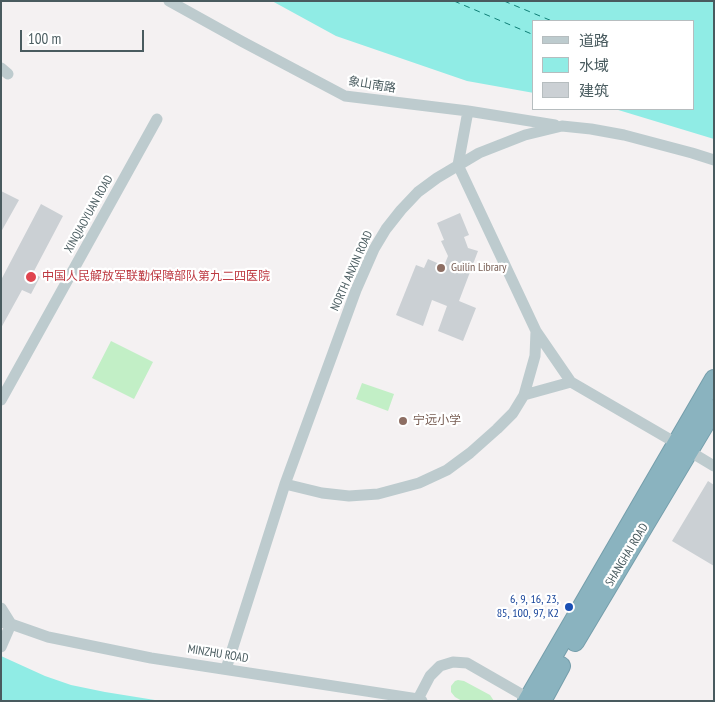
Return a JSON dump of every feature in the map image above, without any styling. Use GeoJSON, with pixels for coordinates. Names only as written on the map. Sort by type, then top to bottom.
{"type":"FeatureCollection","features":[{"type":"Feature","properties":{"kind":"highway","name":"SHANGHAI ROAD"},"geometry":{"type":"LineString","coordinates":[[539,699],[558,670],[683,447],[714,379]]}},
{"type":"Feature","properties":{"kind":"highway","name":"SHANGHAI ROAD"},"geometry":{"type":"LineString","coordinates":[[539,699],[548,664],[683,447],[714,409]]}},
{"type":"Feature","properties":{"kind":"street","name":"象山南路"},"geometry":{"type":"LineString","coordinates":[[169,1],[345,96],[468,111],[562,126]]}},
{"type":"Feature","properties":{"kind":"street"},"geometry":{"type":"LineString","coordinates":[[468,111],[458,165],[536,331],[572,382],[714,466]]}},
{"type":"Feature","properties":{"kind":"street","name":"XINQIAOYUAN ROAD"},"geometry":{"type":"LineString","coordinates":[[1,400],[157,119]]}},
{"type":"Feature","properties":{"kind":"street","name":"NORTH ANXIN ROAD"},"geometry":{"type":"LineString","coordinates":[[226,669],[285,484],[356,290],[374,249],[386,229],[418,192],[437,178],[479,153],[525,136],[562,126],[624,135],[714,160]]}},
{"type":"Feature","properties":{"kind":"street"},"geometry":{"type":"LineString","coordinates":[[285,484],[322,493],[349,496],[378,494],[419,483],[447,470],[498,429],[513,413],[524,395],[534,356],[536,331]]}},
{"type":"Feature","properties":{"kind":"street"},"geometry":{"type":"LineString","coordinates":[[524,395],[572,382]]}},
{"type":"Feature","properties":{"kind":"street"},"geometry":{"type":"LineString","coordinates":[[1,608],[6,623],[1,647]]}},
{"type":"Feature","properties":{"kind":"street"},"geometry":{"type":"LineString","coordinates":[[1,612],[6,623]]}},
{"type":"Feature","properties":{"kind":"street","name":"MINZHU ROAD"},"geometry":{"type":"LineString","coordinates":[[6,623],[48,636],[152,658],[420,700]]}},
{"type":"Feature","properties":{"kind":"street"},"geometry":{"type":"LineString","coordinates":[[420,700],[430,676],[440,666],[453,662],[467,663],[539,699]]}},
{"type":"Feature","properties":{"kind":"green space"},"geometry":{"type":"Polygon","coordinates":[[[111,341],[153,362],[134,399],[92,378],[111,341]]]}},
{"type":"Feature","properties":{"kind":"green space"},"geometry":{"type":"Polygon","coordinates":[[[362,383],[394,394],[388,411],[356,399],[362,383]]]}},
{"type":"Feature","properties":{"kind":"green space"},"geometry":{"type":"Polygon","coordinates":[[[458,680],[464,681],[490,695],[494,701],[462,701],[455,697],[451,692],[451,686],[458,680]]]}},
{"type":"Feature","properties":{"kind":"water"},"geometry":{"type":"Polygon","coordinates":[[[272,1],[714,1],[714,139],[618,110],[695,110],[695,20],[532,20],[532,93],[467,81],[336,36],[272,1]]]}},
{"type":"Feature","properties":{"kind":"water"},"geometry":{"type":"Polygon","coordinates":[[[1,656],[45,676],[71,685],[161,701],[1,701],[1,656]]]}},
{"type":"Feature","properties":{"kind":"building"},"geometry":{"type":"Polygon","coordinates":[[[1,191],[19,200],[1,232],[1,191]]]}},
{"type":"Feature","properties":{"kind":"building"},"geometry":{"type":"Polygon","coordinates":[[[41,204],[63,216],[33,273],[40,277],[31,294],[22,290],[1,328],[1,280],[41,204]]]}},
{"type":"Feature","properties":{"kind":"building"},"geometry":{"type":"Polygon","coordinates":[[[460,213],[469,235],[464,237],[468,248],[478,251],[459,301],[476,308],[463,341],[438,331],[447,306],[432,300],[423,326],[396,315],[416,265],[424,268],[428,259],[444,266],[448,256],[441,241],[444,240],[437,223],[460,213]]]}},
{"type":"Feature","properties":{"kind":"building"},"geometry":{"type":"Polygon","coordinates":[[[708,481],[714,485],[714,566],[672,541],[708,481]]]}},
{"type":"Feature","properties":{"kind":"ferry route"},"geometry":{"type":"LineString","coordinates":[[454,1],[532,34]]}},
{"type":"Feature","properties":{"kind":"ferry route"},"geometry":{"type":"LineString","coordinates":[[504,1],[550,20]]}},
{"type":"Feature","properties":{"kind":"place","name":"Guilin Library"},"geometry":{"type":"Point","coordinates":[441,268]}},
{"type":"Feature","properties":{"kind":"place","name":"中国人民解放军联勤保障部队第九二四医院"},"geometry":{"type":"Point","coordinates":[31,277]}},
{"type":"Feature","properties":{"kind":"place","name":"宁远小学"},"geometry":{"type":"Point","coordinates":[403,421]}},
{"type":"Feature","properties":{"kind":"place","name":"6, 9, 16, 23, 85, 100, 97, K2"},"geometry":{"type":"Point","coordinates":[569,607]}}]}
